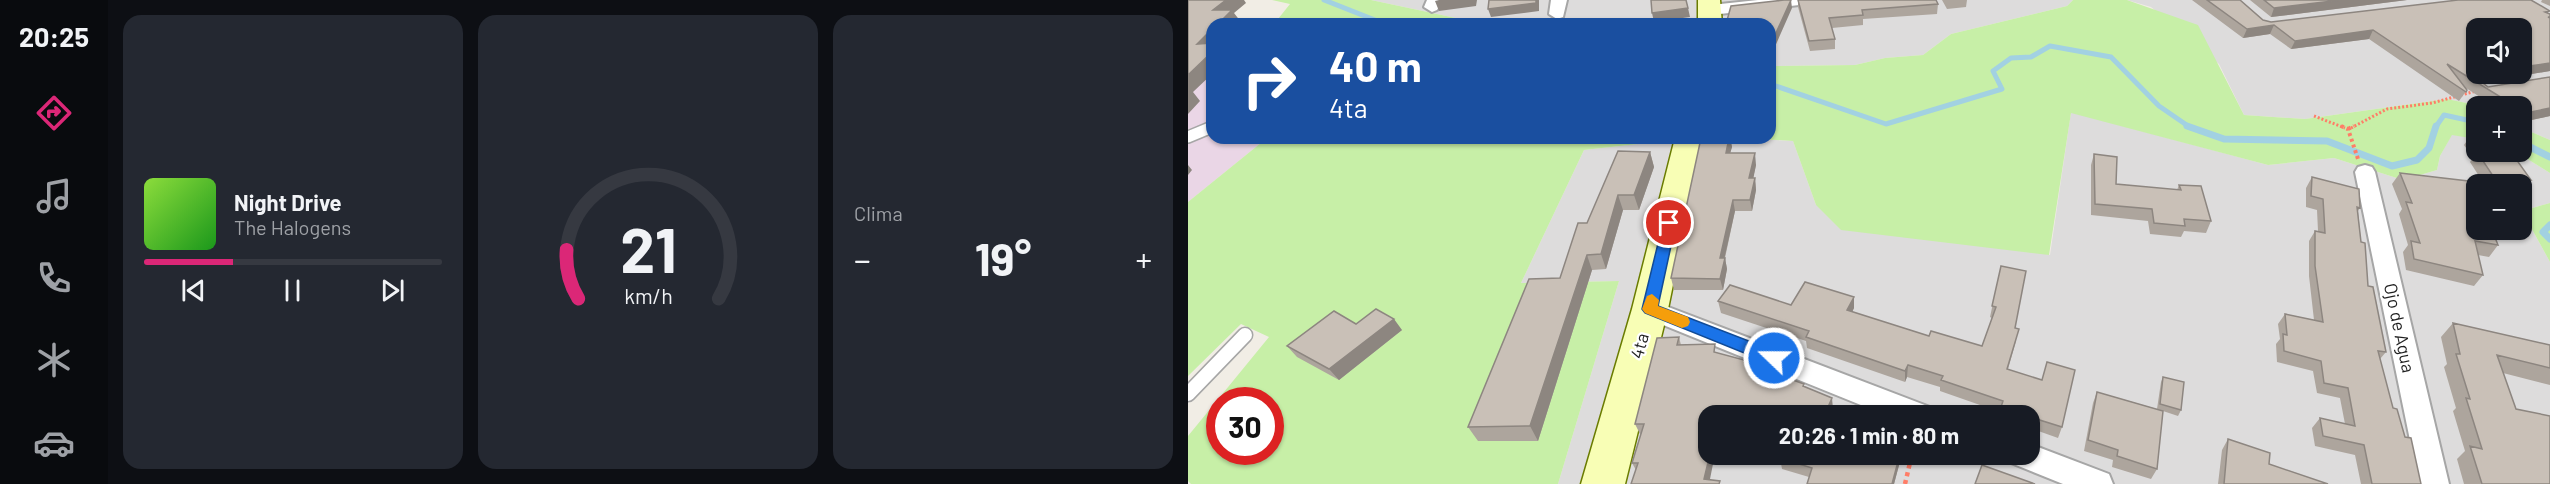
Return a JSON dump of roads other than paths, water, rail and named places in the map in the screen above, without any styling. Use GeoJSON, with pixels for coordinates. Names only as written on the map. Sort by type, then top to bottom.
{"type":"FeatureCollection","features":[{"type":"Feature","properties":{"kind":"main road","name":"4ta"},"geometry":{"type":"LineString","coordinates":[[1603,484],[1650,309],[1688,144]]}},
{"type":"Feature","properties":{"kind":"street"},"geometry":{"type":"LineString","coordinates":[[1710,11],[1799,0]]}},
{"type":"Feature","properties":{"kind":"street","name":"Ojo de Agua"},"geometry":{"type":"LineString","coordinates":[[2362,167],[2434,484]]}},
{"type":"Feature","properties":{"kind":"street"},"geometry":{"type":"LineString","coordinates":[[1650,309],[1892,405]]}},
{"type":"Feature","properties":{"kind":"street"},"geometry":{"type":"LineString","coordinates":[[2040,461],[2098,484]]}},
{"type":"Feature","properties":{"kind":"lane"},"geometry":{"type":"LineString","coordinates":[[1188,136],[1206,129]]}},
{"type":"Feature","properties":{"kind":"lane"},"geometry":{"type":"LineString","coordinates":[[1188,394],[1245,335]]}},
{"type":"Feature","properties":{"kind":"waterway"},"geometry":{"type":"LineString","coordinates":[[1324,0],[1370,18]]}},
{"type":"Feature","properties":{"kind":"waterway"},"geometry":{"type":"LineString","coordinates":[[1776,86],[1886,124],[2002,89],[1993,71],[2011,58],[2031,57],[2050,46],[2111,57],[2159,106],[2189,127]]}},
{"type":"Feature","properties":{"kind":"waterway"},"geometry":{"type":"LineString","coordinates":[[2436,127],[2444,115],[2466,120]]}},
{"type":"Feature","properties":{"kind":"waterway"},"geometry":{"type":"LineString","coordinates":[[2189,127],[2224,139],[2327,141],[2392,166],[2417,160],[2429,148],[2436,127]]}},
{"type":"Feature","properties":{"kind":"waterway"},"geometry":{"type":"LineString","coordinates":[[2532,148],[2550,157]]}},
{"type":"Feature","properties":{"kind":"waterway"},"geometry":{"type":"LineString","coordinates":[[2550,225],[2543,232],[2550,239]]}}]}
